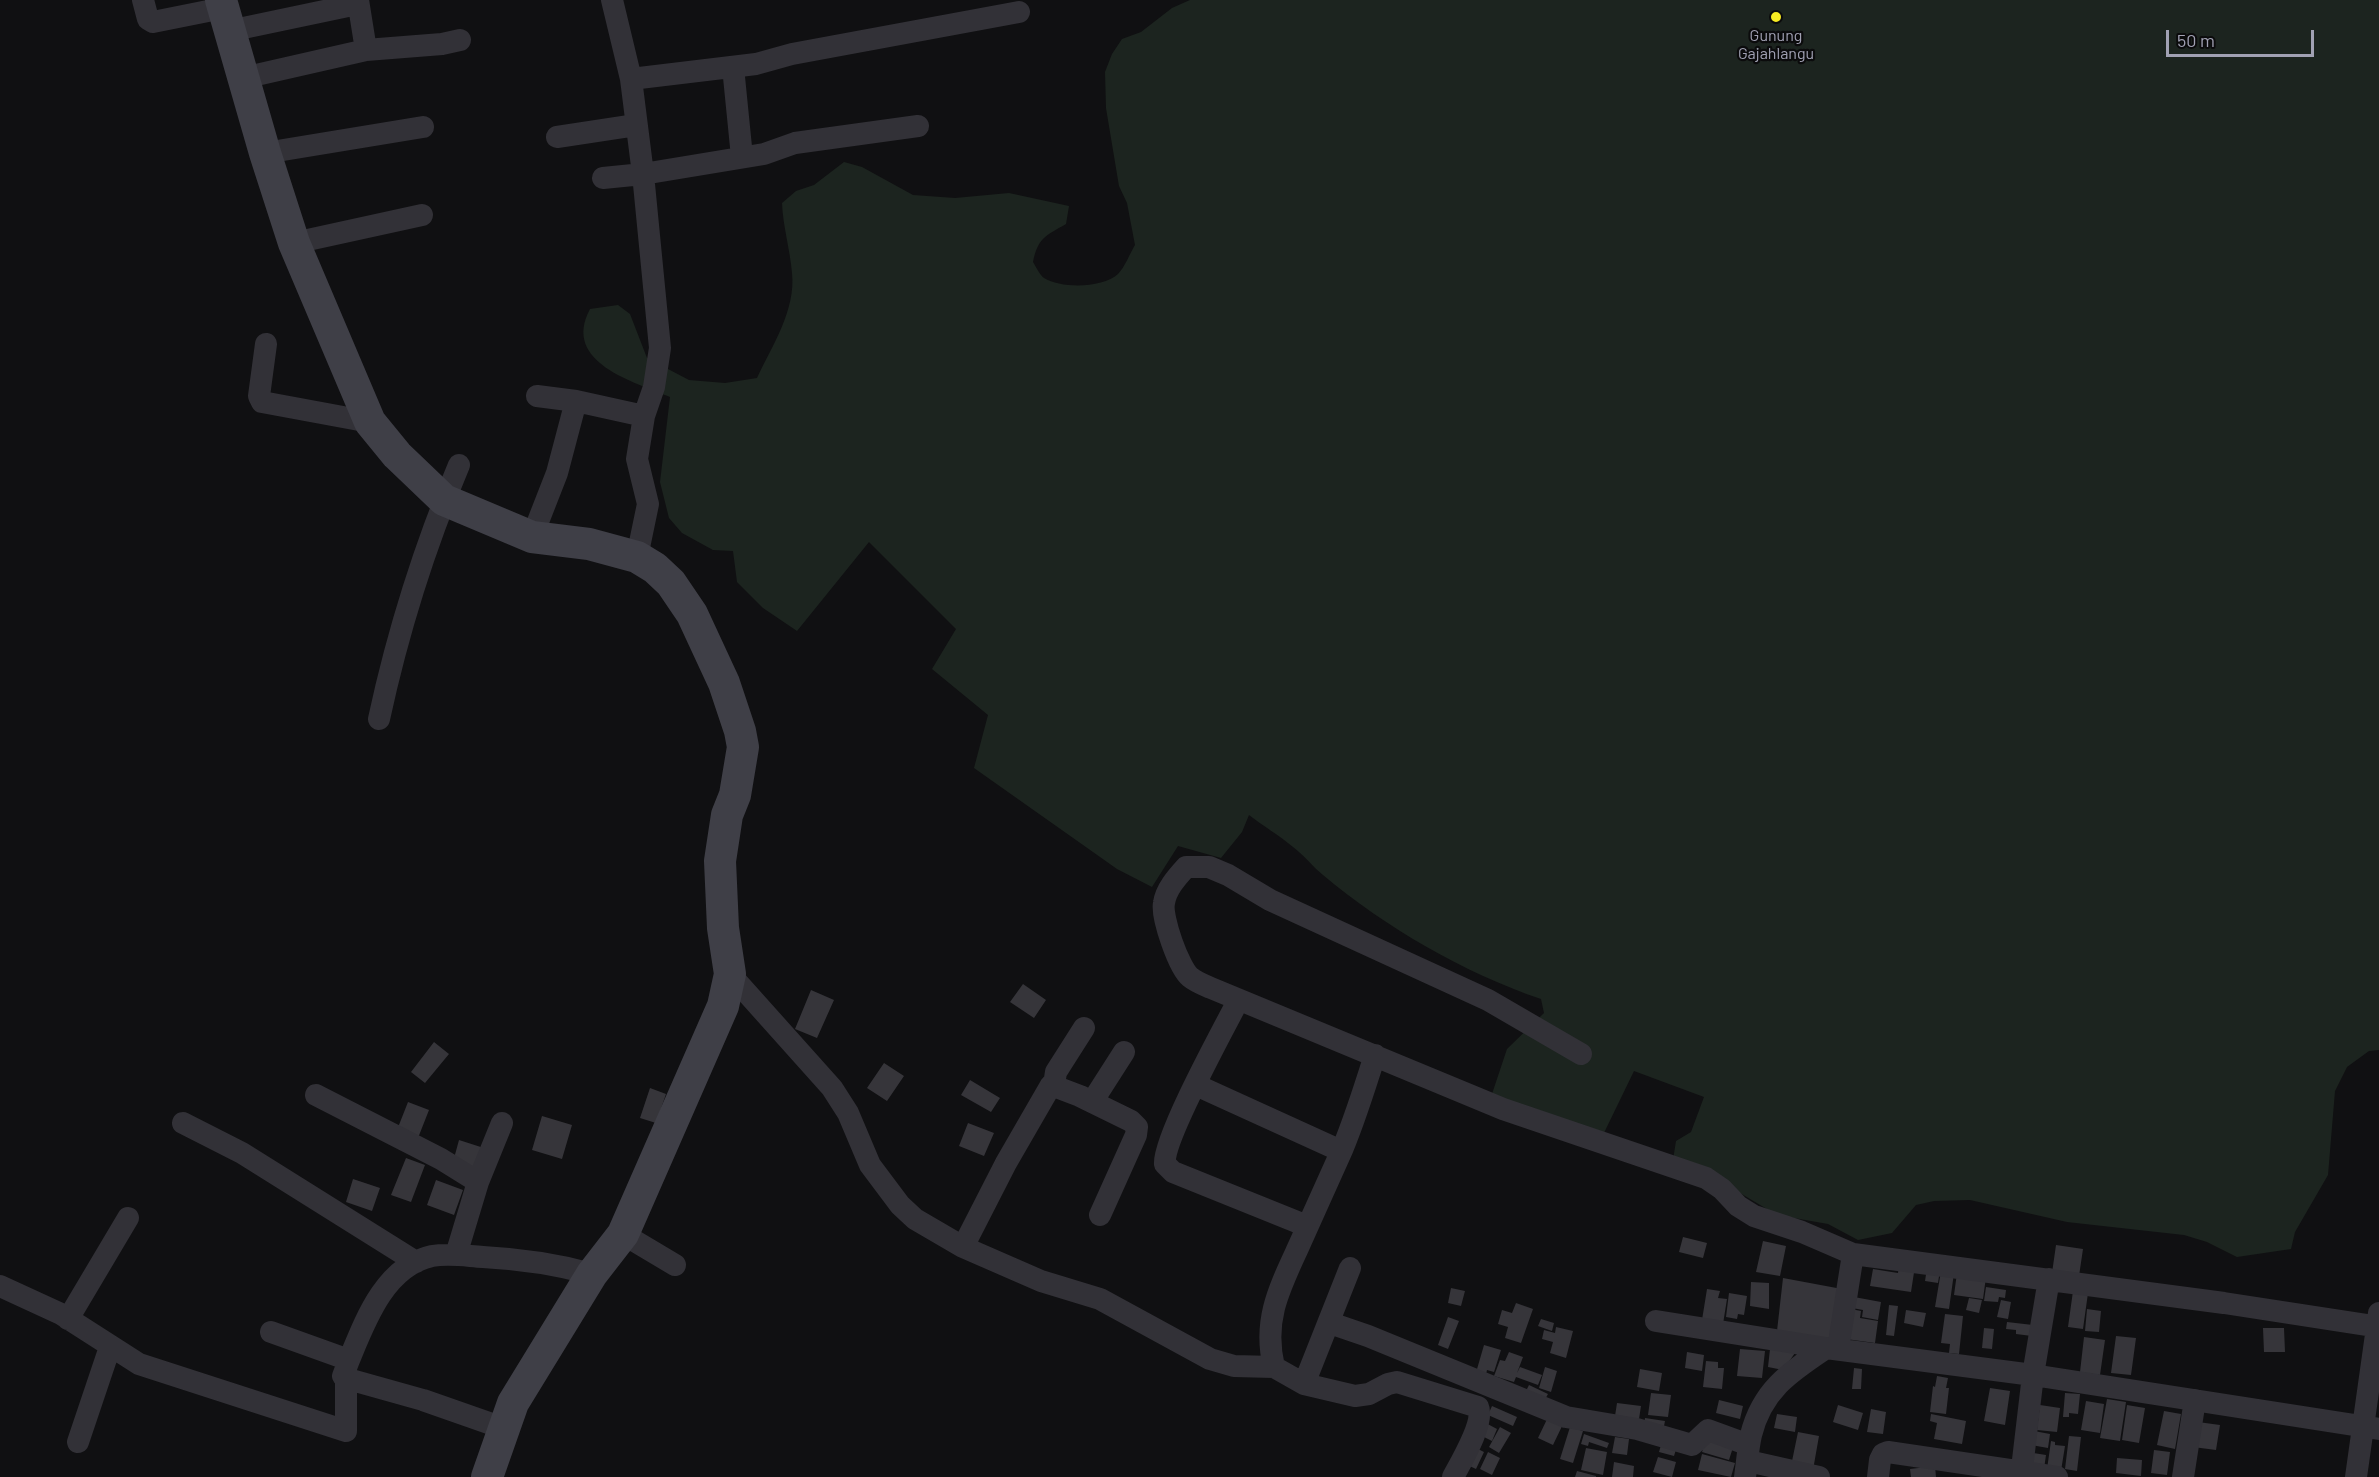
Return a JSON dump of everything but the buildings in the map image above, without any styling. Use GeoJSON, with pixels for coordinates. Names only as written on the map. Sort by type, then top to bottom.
{"type":"FeatureCollection","features":[{"type":"Feature","properties":{"kind":"street"},"geometry":{"type":"LineString","coordinates":[[143,0],[147,19],[153,22],[224,13],[353,3],[366,50]]}},
{"type":"Feature","properties":{"kind":"street"},"geometry":{"type":"LineString","coordinates":[[612,0],[631,79],[660,348],[654,387],[644,416],[637,459],[648,504],[637,557]]}},
{"type":"Feature","properties":{"kind":"street"},"geometry":{"type":"LineString","coordinates":[[631,79],[756,64],[792,54],[1019,12]]}},
{"type":"Feature","properties":{"kind":"street"},"geometry":{"type":"LineString","coordinates":[[224,13],[294,243],[370,422],[397,455],[444,500],[532,537],[589,544],[637,557],[655,568],[671,583],[687,604],[724,683],[743,747],[735,795],[727,815],[720,861],[723,927],[730,974],[728,991],[714,1029],[622,1234],[592,1274],[513,1403],[487,1477]]}},
{"type":"Feature","properties":{"kind":"street"},"geometry":{"type":"LineString","coordinates":[[243,78],[366,50],[442,44],[460,40]]}},
{"type":"Feature","properties":{"kind":"street"},"geometry":{"type":"LineString","coordinates":[[733,67],[742,157]]}},
{"type":"Feature","properties":{"kind":"street"},"geometry":{"type":"LineString","coordinates":[[557,137],[636,126]]}},
{"type":"Feature","properties":{"kind":"street"},"geometry":{"type":"LineString","coordinates":[[603,178],[764,154],[795,142],[918,126]]}},
{"type":"Feature","properties":{"kind":"street"},"geometry":{"type":"LineString","coordinates":[[265,153],[423,127]]}},
{"type":"Feature","properties":{"kind":"street"},"geometry":{"type":"LineString","coordinates":[[294,243],[422,215]]}},
{"type":"Feature","properties":{"kind":"street"},"geometry":{"type":"LineString","coordinates":[[266,344],[259,396],[262,402],[370,422]]}},
{"type":"Feature","properties":{"kind":"street"},"geometry":{"type":"LineString","coordinates":[[537,396],[576,401],[644,416]]}},
{"type":"Feature","properties":{"kind":"street"},"geometry":{"type":"LineString","coordinates":[[532,537],[558,472],[576,401]]}},
{"type":"Feature","properties":{"kind":"street"},"geometry":{"type":"LineString","coordinates":[[379,719],[401,626],[444,500],[459,465]]}},
{"type":"Feature","properties":{"kind":"street"},"geometry":{"type":"LineString","coordinates":[[1581,1054],[1488,1000],[1270,900],[1209,867],[1186,867],[1175,879],[1164,902],[1164,911],[1178,961],[1189,976],[1238,1001],[1503,1109],[1706,1178],[1722,1189],[1738,1206],[1754,1216],[1803,1232],[1853,1254],[2378,1322],[2371,1428],[2356,1477]]}},
{"type":"Feature","properties":{"kind":"street"},"geometry":{"type":"LineString","coordinates":[[730,974],[832,1088],[848,1113],[870,1165],[900,1205],[915,1219],[963,1247],[1041,1281],[1100,1299],[1210,1359],[1234,1366],[1274,1367],[1304,1384],[1363,1396],[1397,1382],[1478,1407],[1479,1422],[1454,1477]]}},
{"type":"Feature","properties":{"kind":"street"},"geometry":{"type":"LineString","coordinates":[[1238,1001],[1196,1084],[1164,1156],[1165,1164],[1168,1168],[1307,1226]]}},
{"type":"Feature","properties":{"kind":"street"},"geometry":{"type":"LineString","coordinates":[[1054,1085],[1056,1072],[1083,1028]]}},
{"type":"Feature","properties":{"kind":"street"},"geometry":{"type":"LineString","coordinates":[[1092,1102],[1124,1052]]}},
{"type":"Feature","properties":{"kind":"street"},"geometry":{"type":"LineString","coordinates":[[1274,1367],[1269,1346],[1272,1317],[1283,1276],[1357,1115],[1375,1055]]}},
{"type":"Feature","properties":{"kind":"street"},"geometry":{"type":"LineString","coordinates":[[1196,1084],[1341,1151]]}},
{"type":"Feature","properties":{"kind":"street"},"geometry":{"type":"LineString","coordinates":[[963,1247],[1047,1089],[1054,1085]]}},
{"type":"Feature","properties":{"kind":"street"},"geometry":{"type":"LineString","coordinates":[[1054,1085],[1131,1121],[1137,1129],[1100,1215]]}},
{"type":"Feature","properties":{"kind":"street"},"geometry":{"type":"LineString","coordinates":[[316,1095],[441,1160],[478,1182]]}},
{"type":"Feature","properties":{"kind":"street"},"geometry":{"type":"LineString","coordinates":[[183,1123],[242,1153],[416,1262]]}},
{"type":"Feature","properties":{"kind":"street"},"geometry":{"type":"LineString","coordinates":[[456,1255],[478,1182],[502,1123]]}},
{"type":"Feature","properties":{"kind":"street"},"geometry":{"type":"LineString","coordinates":[[68,1319],[128,1218]]}},
{"type":"Feature","properties":{"kind":"street"},"geometry":{"type":"LineString","coordinates":[[622,1234],[675,1265]]}},
{"type":"Feature","properties":{"kind":"street"},"geometry":{"type":"LineString","coordinates":[[1747,1461],[1759,1411],[1769,1393],[1802,1364],[1832,1348],[1853,1254]]}},
{"type":"Feature","properties":{"kind":"street"},"geometry":{"type":"LineString","coordinates":[[0,1286],[68,1319],[139,1364],[346,1431],[352,1375],[380,1294],[400,1273],[416,1262],[430,1256],[456,1255],[527,1259],[592,1274]]}},
{"type":"Feature","properties":{"kind":"street"},"geometry":{"type":"LineString","coordinates":[[1304,1384],[1350,1268]]}},
{"type":"Feature","properties":{"kind":"street"},"geometry":{"type":"LineString","coordinates":[[2021,1474],[2033,1375],[2049,1279]]}},
{"type":"Feature","properties":{"kind":"street"},"geometry":{"type":"LineString","coordinates":[[1656,1321],[2033,1375],[2371,1428]]}},
{"type":"Feature","properties":{"kind":"street"},"geometry":{"type":"LineString","coordinates":[[1330,1323],[1368,1336],[1566,1417],[1637,1429],[1692,1445],[1708,1430],[1747,1461],[1819,1477]]}},
{"type":"Feature","properties":{"kind":"street"},"geometry":{"type":"LineString","coordinates":[[271,1332],[352,1375],[503,1428]]}},
{"type":"Feature","properties":{"kind":"street"},"geometry":{"type":"LineString","coordinates":[[78,1442],[110,1347]]}},
{"type":"Feature","properties":{"kind":"street"},"geometry":{"type":"LineString","coordinates":[[2183,1477],[2195,1400]]}},
{"type":"Feature","properties":{"kind":"street"},"geometry":{"type":"LineString","coordinates":[[1878,1477],[1880,1460],[1883,1454],[1888,1452],[2021,1474],[2057,1477]]}},
{"type":"Feature","properties":{"kind":"shaded area"},"geometry":{"type":"Polygon","coordinates":[[[1190,0],[2379,0],[2379,1050],[2369,1051],[2347,1067],[2335,1091],[2328,1175],[2295,1232],[2291,1249],[2237,1257],[2207,1242],[2184,1235],[2067,1222],[1970,1200],[1934,1201],[1916,1205],[1892,1233],[1858,1240],[1828,1224],[1777,1215],[1740,1193],[1673,1160],[1676,1141],[1691,1132],[1704,1097],[1634,1071],[1603,1135],[1491,1097],[1507,1049],[1544,1013],[1541,999],[1455,962],[1426,947],[1372,913],[1319,872],[1282,838],[1249,815],[1242,832],[1221,858],[1178,846],[1152,887],[1117,869],[974,768],[988,715],[932,669],[956,629],[869,542],[797,631],[763,608],[737,582],[733,551],[713,550],[682,533],[669,518],[660,482],[670,397],[622,377],[593,357],[585,343],[584,328],[590,309],[618,305],[630,314],[647,358],[689,380],[725,383],[757,378],[787,314],[792,287],[782,203],[796,191],[814,185],[844,162],[862,167],[913,195],[955,198],[1009,193],[1069,206],[1066,224],[1040,243],[1033,262],[1044,278],[1061,284],[1093,284],[1111,279],[1121,271],[1135,245],[1127,203],[1119,186],[1106,108],[1105,72],[1112,54],[1122,39],[1141,32],[1172,8],[1190,0]]]}},
{"type":"Feature","properties":{"kind":"place","name":"Gunung Gajahlangu"},"geometry":{"type":"Point","coordinates":[1776,17]}}]}
